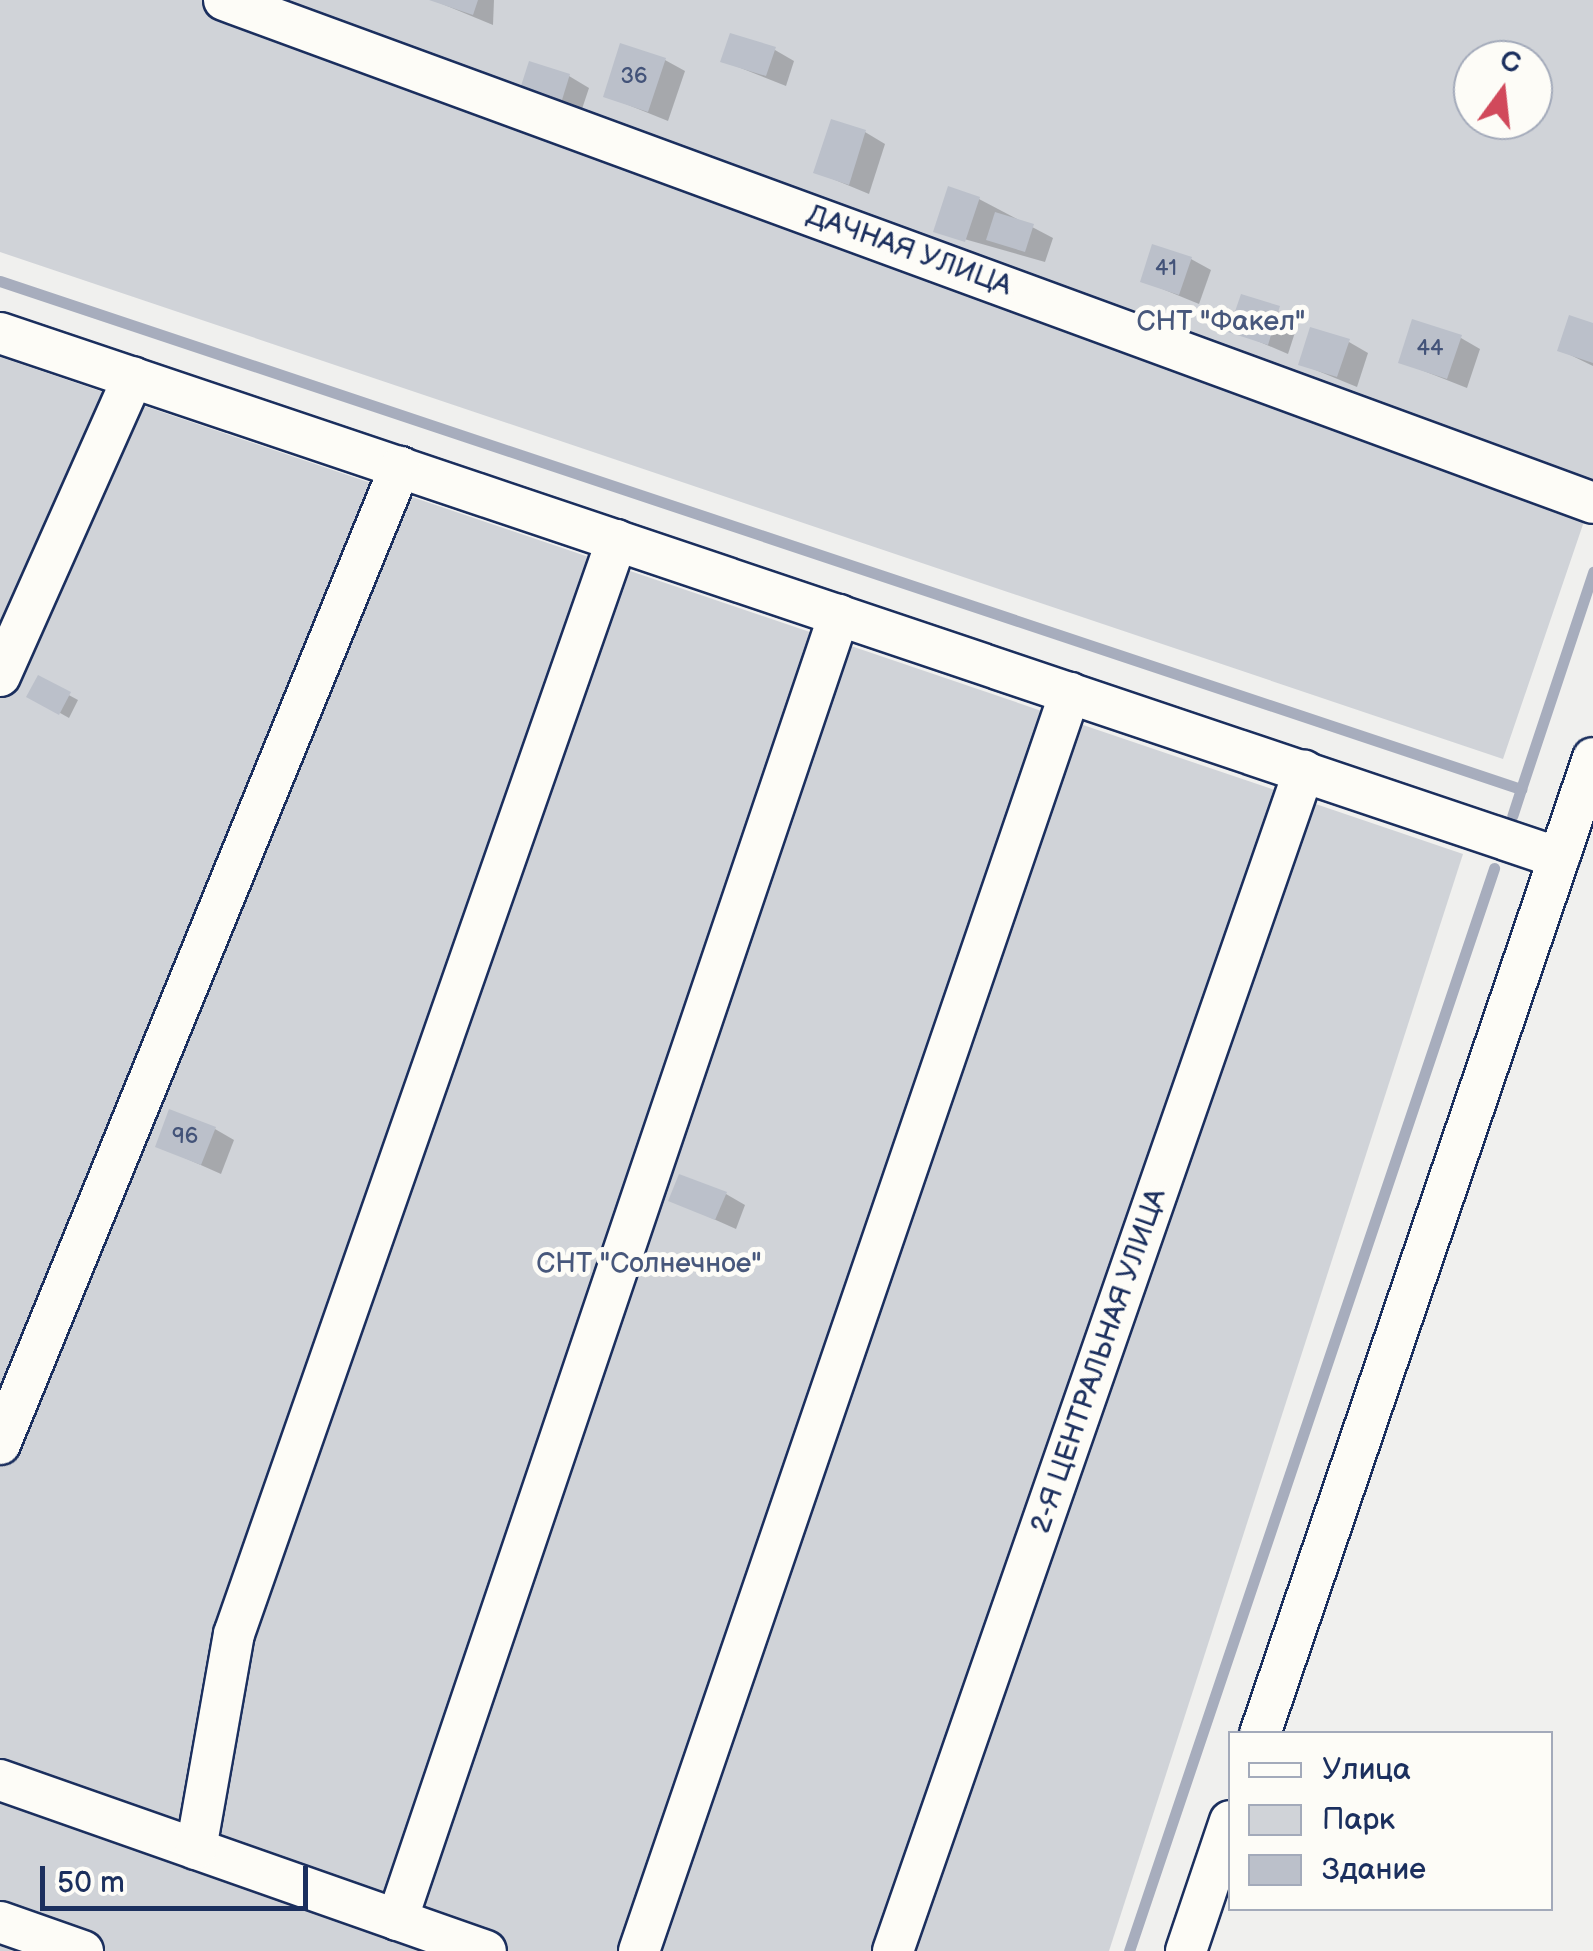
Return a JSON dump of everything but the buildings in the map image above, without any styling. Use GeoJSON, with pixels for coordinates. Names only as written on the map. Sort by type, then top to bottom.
{"type":"FeatureCollection","features":[{"type":"Feature","properties":{"kind":"street","name":"ДАЧНАЯ УЛИЦА"},"geometry":{"type":"LineString","coordinates":[[224,0],[1593,503]]}},
{"type":"Feature","properties":{"kind":"street"},"geometry":{"type":"LineString","coordinates":[[0,332],[1560,858]]}},
{"type":"Feature","properties":{"kind":"street"},"geometry":{"type":"LineString","coordinates":[[0,676],[133,377]]}},
{"type":"Feature","properties":{"kind":"street"},"geometry":{"type":"LineString","coordinates":[[0,1444],[400,468]]}},
{"type":"Feature","properties":{"kind":"street"},"geometry":{"type":"LineString","coordinates":[[196,1848],[234,1634],[617,540]]}},
{"type":"Feature","properties":{"kind":"street"},"geometry":{"type":"LineString","coordinates":[[397,1920],[840,616]]}},
{"type":"Feature","properties":{"kind":"street"},"geometry":{"type":"LineString","coordinates":[[640,1951],[1070,692]]}},
{"type":"Feature","properties":{"kind":"street"},"geometry":{"type":"LineString","coordinates":[[1261,1731],[1593,758]]}},
{"type":"Feature","properties":{"kind":"street","name":"2-Я ЦЕНТРАЛЬНАЯ УЛИЦА"},"geometry":{"type":"LineString","coordinates":[[893,1951],[1304,772]]}},
{"type":"Feature","properties":{"kind":"street"},"geometry":{"type":"LineString","coordinates":[[0,1780],[486,1951]]}},
{"type":"Feature","properties":{"kind":"street"},"geometry":{"type":"LineString","coordinates":[[1186,1951],[1228,1827]]}},
{"type":"Feature","properties":{"kind":"street"},"geometry":{"type":"LineString","coordinates":[[0,1922],[82,1951]]}},
{"type":"Feature","properties":{"kind":"green space","name":"СНТ \"Факел\""},"geometry":{"type":"Polygon","coordinates":[[[0,0],[1593,0],[1593,495],[1503,759],[0,252],[0,0]]]}},
{"type":"Feature","properties":{"kind":"green space","name":"СНТ \"Солнечное\""},"geometry":{"type":"Polygon","coordinates":[[[0,357],[1463,854],[1109,1951],[490,1951],[0,1771],[0,357]]]}},
{"type":"Feature","properties":{"kind":"green space"},"geometry":{"type":"Polygon","coordinates":[[[0,1776],[459,1951],[0,1951],[0,1776]]]}},
{"type":"Feature","properties":{"kind":"waterway"},"geometry":{"type":"LineString","coordinates":[[0,281],[1521,789],[1512,816]]}},
{"type":"Feature","properties":{"kind":"waterway"},"geometry":{"type":"LineString","coordinates":[[1521,789],[1593,572]]}},
{"type":"Feature","properties":{"kind":"waterway"},"geometry":{"type":"LineString","coordinates":[[1129,1951],[1494,868]]}}]}
